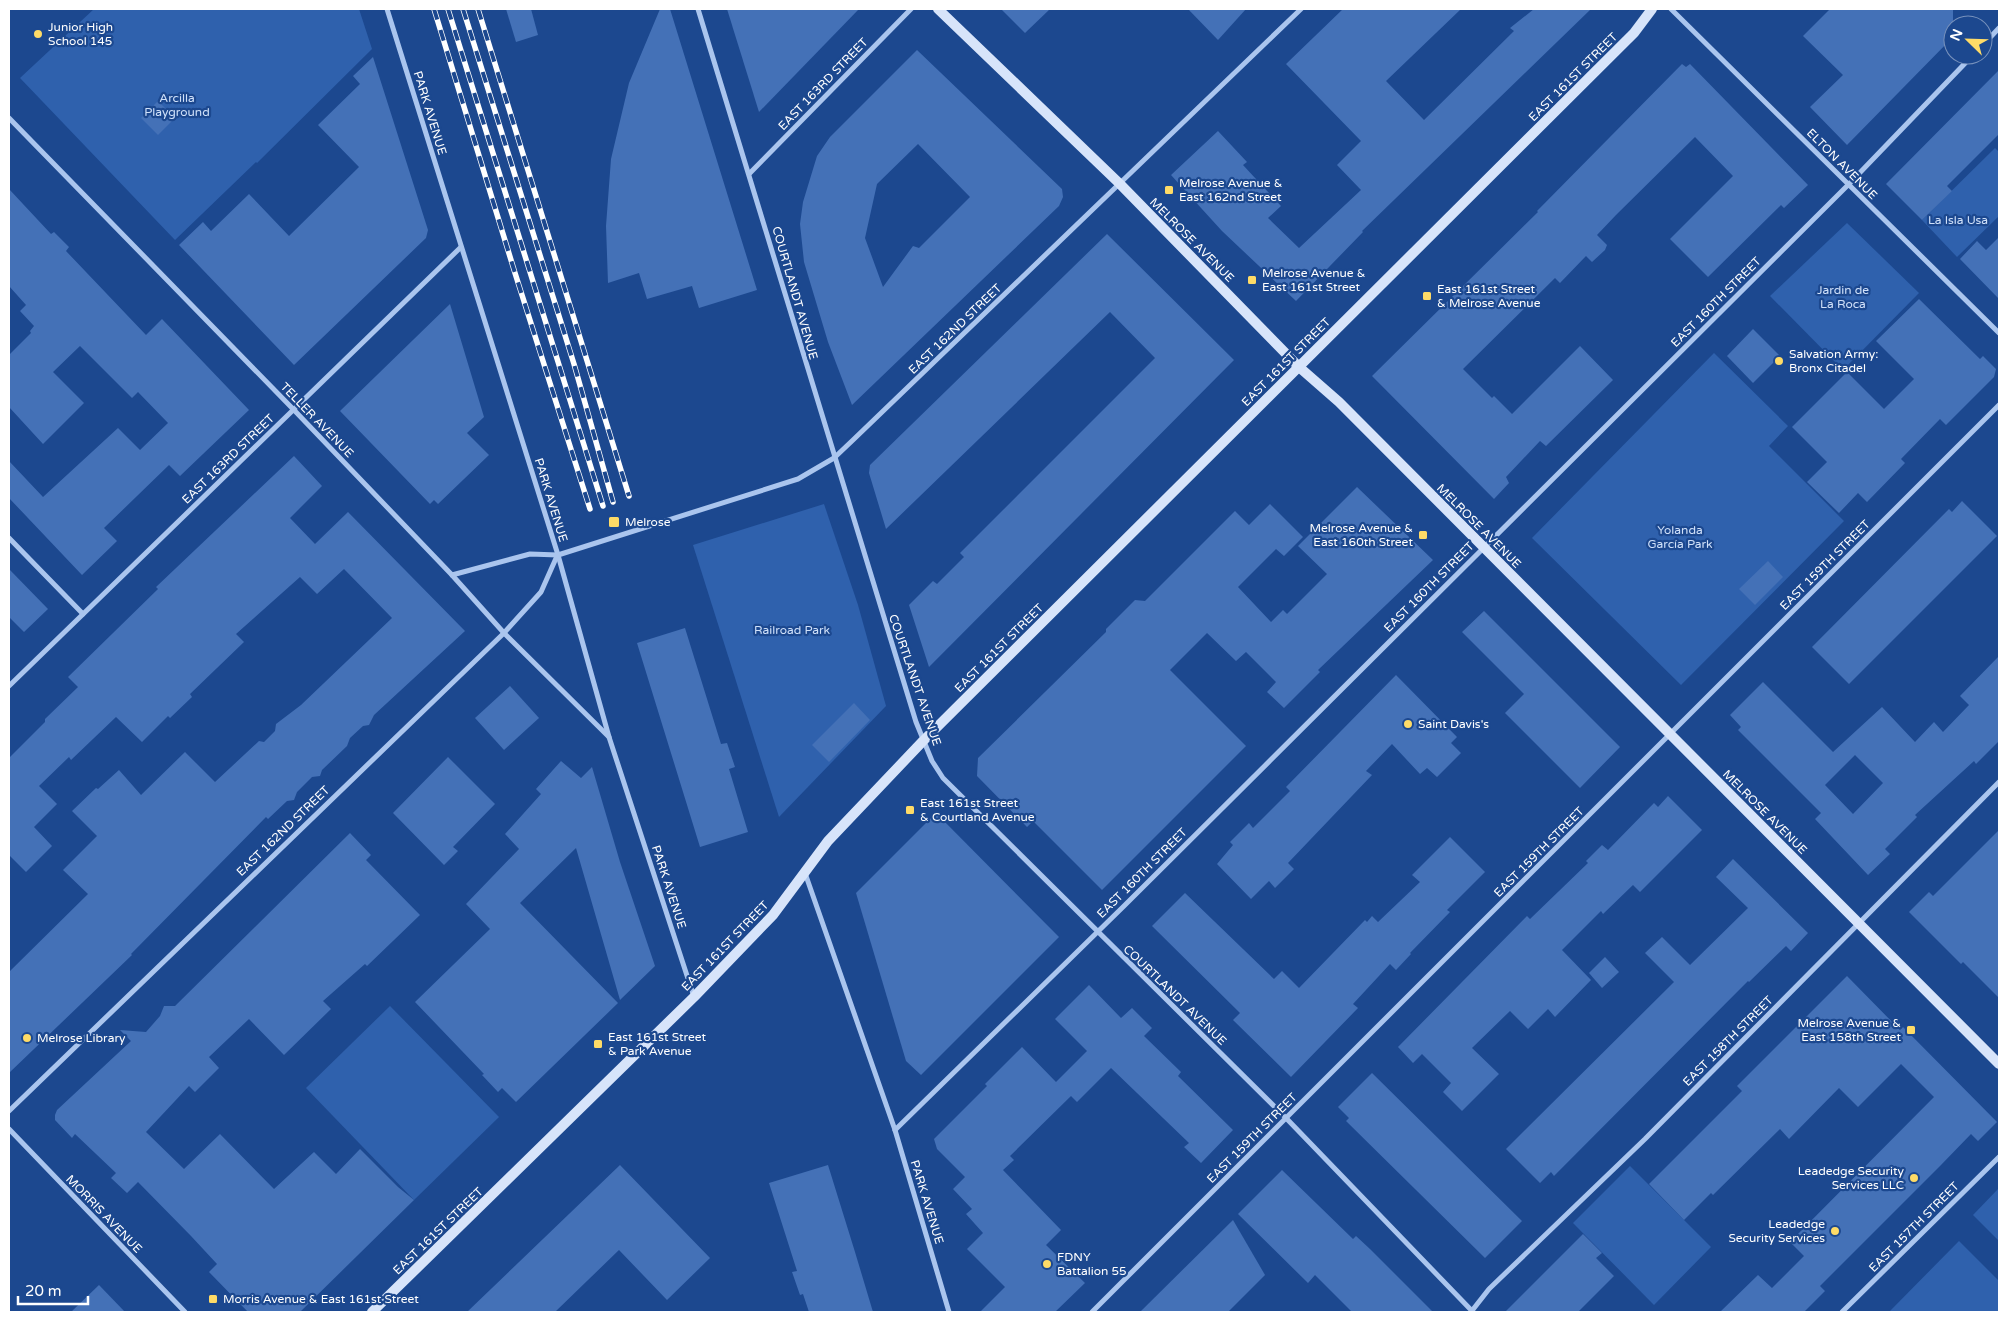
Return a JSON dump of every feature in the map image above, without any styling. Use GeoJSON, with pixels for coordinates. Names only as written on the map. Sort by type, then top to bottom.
{"type":"FeatureCollection","features":[{"type":"Feature","properties":{"kind":"main road","name":"MELROSE AVENUE"},"geometry":{"type":"LineString","coordinates":[[938,9],[1120,184],[1299,367],[1339,402],[1999,1064]]}},
{"type":"Feature","properties":{"kind":"main road","name":"EAST 161ST STREET"},"geometry":{"type":"LineString","coordinates":[[372,1312],[694,997],[774,914],[828,841],[923,741],[1634,33],[1652,9]]}},
{"type":"Feature","properties":{"kind":"street","name":"PARK AVENUE"},"geometry":{"type":"LineString","coordinates":[[387,9],[558,555],[609,737],[694,997]]}},
{"type":"Feature","properties":{"kind":"street","name":"COURTLANDT AVENUE"},"geometry":{"type":"LineString","coordinates":[[698,9],[750,174],[834,458],[923,741],[943,778],[1286,1118],[1472,1312]]}},
{"type":"Feature","properties":{"kind":"street","name":"EAST 163RD STREET"},"geometry":{"type":"LineString","coordinates":[[750,174],[911,9]]}},
{"type":"Feature","properties":{"kind":"street","name":"EAST 162ND STREET"},"geometry":{"type":"LineString","coordinates":[[452,575],[530,554],[558,555],[798,480],[834,458],[1301,9]]}},
{"type":"Feature","properties":{"kind":"street","name":"ELTON AVENUE"},"geometry":{"type":"LineString","coordinates":[[1671,9],[1999,333]]}},
{"type":"Feature","properties":{"kind":"street","name":"EAST 160TH STREET"},"geometry":{"type":"LineString","coordinates":[[895,1130],[1097,932],[1849,184],[1963,65]]}},
{"type":"Feature","properties":{"kind":"street","name":"TELLER AVENUE"},"geometry":{"type":"LineString","coordinates":[[9,118],[294,410],[452,575],[504,633],[609,737]]}},
{"type":"Feature","properties":{"kind":"street","name":"EAST 163RD STREET"},"geometry":{"type":"LineString","coordinates":[[9,686],[461,247]]}},
{"type":"Feature","properties":{"kind":"street","name":"EAST 159TH STREET"},"geometry":{"type":"LineString","coordinates":[[1092,1312],[1999,405]]}},
{"type":"Feature","properties":{"kind":"street"},"geometry":{"type":"LineString","coordinates":[[9,538],[83,614]]}},
{"type":"Feature","properties":{"kind":"street","name":"EAST 162ND STREET"},"geometry":{"type":"LineString","coordinates":[[9,1111],[504,633],[541,592],[558,555]]}},
{"type":"Feature","properties":{"kind":"street","name":"EAST 158TH STREET"},"geometry":{"type":"LineString","coordinates":[[1472,1312],[1489,1288],[1645,1139],[1999,782]]}},
{"type":"Feature","properties":{"kind":"street","name":"PARK AVENUE"},"geometry":{"type":"LineString","coordinates":[[804,872],[895,1130],[949,1312]]}},
{"type":"Feature","properties":{"kind":"street","name":"MORRIS AVENUE"},"geometry":{"type":"LineString","coordinates":[[9,1129],[186,1312]]}},
{"type":"Feature","properties":{"kind":"street","name":"EAST 157TH STREET"},"geometry":{"type":"LineString","coordinates":[[1842,1312],[1999,1157]]}},
{"type":"Feature","properties":{"kind":"green space","name":"Arcilla Playground"},"geometry":{"type":"Polygon","coordinates":[[[94,9],[359,9],[372,49],[257,163],[175,240],[20,78],[94,9]]]}},
{"type":"Feature","properties":{"kind":"green space","name":"La Isla Usa"},"geometry":{"type":"Polygon","coordinates":[[[1995,148],[1999,152],[1999,216],[1957,257],[1922,220],[1995,148]]]}},
{"type":"Feature","properties":{"kind":"green space","name":"Jardin de La Roca"},"geometry":{"type":"Polygon","coordinates":[[[1847,223],[1919,293],[1843,370],[1770,296],[1847,223]]]}},
{"type":"Feature","properties":{"kind":"green space","name":"Yolanda García Park"},"geometry":{"type":"Polygon","coordinates":[[[1714,353],[1788,426],[1769,446],[1844,521],[1681,685],[1532,538],[1714,353]]]}},
{"type":"Feature","properties":{"kind":"green space","name":"Railroad Park"},"geometry":{"type":"Polygon","coordinates":[[[824,504],[858,605],[886,706],[779,817],[693,545],[824,504]]]}},
{"type":"Feature","properties":{"kind":"green space"},"geometry":{"type":"Polygon","coordinates":[[[390,1006],[499,1117],[414,1200],[306,1088],[390,1006]]]}},
{"type":"Feature","properties":{"kind":"green space"},"geometry":{"type":"Polygon","coordinates":[[[1630,1166],[1711,1247],[1654,1305],[1573,1223],[1630,1166]]]}},
{"type":"Feature","properties":{"kind":"green space"},"geometry":{"type":"Polygon","coordinates":[[[1999,1188],[1999,1241],[1973,1215],[1999,1188]]]}},
{"type":"Feature","properties":{"kind":"green space"},"geometry":{"type":"Polygon","coordinates":[[[1959,1241],[1999,1281],[1999,1312],[1889,1312],[1959,1241]]]}},
{"type":"Feature","properties":{"kind":"building"},"geometry":{"type":"Polygon","coordinates":[[[506,9],[531,9],[538,35],[516,42],[506,9]]]}},
{"type":"Feature","properties":{"kind":"building"},"geometry":{"type":"Polygon","coordinates":[[[660,9],[670,9],[757,290],[699,308],[692,286],[647,299],[639,273],[608,283],[606,226],[611,159],[629,83],[660,9]]]}},
{"type":"Feature","properties":{"kind":"building"},"geometry":{"type":"Polygon","coordinates":[[[727,9],[859,9],[759,112],[727,9]]]}},
{"type":"Feature","properties":{"kind":"building"},"geometry":{"type":"Polygon","coordinates":[[[1001,9],[1050,9],[1025,33],[1001,9]]]}},
{"type":"Feature","properties":{"kind":"building"},"geometry":{"type":"Polygon","coordinates":[[[1188,9],[1246,9],[1218,40],[1188,9]]]}},
{"type":"Feature","properties":{"kind":"building"},"geometry":{"type":"Polygon","coordinates":[[[1343,9],[1461,9],[1386,81],[1424,120],[1514,31],[1510,28],[1534,9],[1591,9],[1362,231],[1296,301],[1222,231],[1171,175],[1218,131],[1247,162],[1243,165],[1281,206],[1268,218],[1299,248],[1361,190],[1337,165],[1361,141],[1286,64],[1343,9]]]}},
{"type":"Feature","properties":{"kind":"building"},"geometry":{"type":"Polygon","coordinates":[[[1830,9],[1953,9],[1953,15],[1943,15],[1943,47],[1847,145],[1810,107],[1843,75],[1803,36],[1830,9]]]}},
{"type":"Feature","properties":{"kind":"building"},"geometry":{"type":"Polygon","coordinates":[[[917,50],[1062,189],[1063,197],[1059,206],[852,405],[828,342],[804,262],[800,224],[803,202],[817,156],[830,137],[917,50]],[[918,144],[877,184],[865,238],[883,287],[913,246],[919,248],[970,197],[918,144]]]}},
{"type":"Feature","properties":{"kind":"building"},"geometry":{"type":"Polygon","coordinates":[[[373,57],[428,230],[426,238],[294,365],[179,245],[203,222],[211,231],[249,194],[289,236],[359,167],[318,125],[360,84],[353,76],[373,57]]]}},
{"type":"Feature","properties":{"kind":"building"},"geometry":{"type":"Polygon","coordinates":[[[1682,64],[1686,67],[1690,64],[1808,185],[1784,208],[1781,205],[1708,277],[1670,239],[1733,176],[1695,137],[1616,215],[1597,235],[1607,245],[1605,250],[1592,262],[1586,256],[1560,283],[1555,278],[1463,369],[1492,398],[1494,396],[1512,414],[1580,346],[1613,380],[1546,446],[1540,441],[1506,477],[1509,483],[1494,499],[1372,376],[1538,212],[1682,64]]]}},
{"type":"Feature","properties":{"kind":"building"},"geometry":{"type":"Polygon","coordinates":[[[1999,70],[1999,134],[1947,186],[1952,191],[1922,220],[1886,184],[1999,70]]]}},
{"type":"Feature","properties":{"kind":"building"},"geometry":{"type":"Polygon","coordinates":[[[158,101],[175,118],[158,135],[141,118],[158,101]]]}},
{"type":"Feature","properties":{"kind":"building"},"geometry":{"type":"Polygon","coordinates":[[[9,189],[51,234],[54,232],[69,247],[66,251],[146,335],[162,319],[249,410],[180,476],[169,465],[104,528],[117,541],[82,575],[9,498],[9,461],[43,497],[118,428],[140,450],[168,423],[138,392],[132,398],[80,346],[53,372],[84,403],[43,444],[9,407],[9,355],[31,333],[30,331],[34,326],[20,311],[26,305],[9,286],[9,189]]]}},
{"type":"Feature","properties":{"kind":"building"},"geometry":{"type":"Polygon","coordinates":[[[1107,234],[1234,360],[929,667],[909,605],[933,581],[937,584],[964,557],[960,553],[1155,358],[1110,312],[886,529],[869,473],[870,465],[1107,234]]]}},
{"type":"Feature","properties":{"kind":"building"},"geometry":{"type":"Polygon","coordinates":[[[1999,237],[1999,299],[1960,259],[1977,241],[1986,250],[1999,237]]]}},
{"type":"Feature","properties":{"kind":"building"},"geometry":{"type":"Polygon","coordinates":[[[1919,299],[1980,359],[1983,356],[1996,369],[1994,377],[1946,425],[1940,419],[1901,459],[1905,463],[1867,502],[1858,493],[1839,513],[1807,482],[1827,462],[1792,427],[1847,372],[1884,409],[1914,379],[1876,341],[1919,299]]]}},
{"type":"Feature","properties":{"kind":"building"},"geometry":{"type":"Polygon","coordinates":[[[450,304],[484,417],[467,433],[489,455],[438,504],[434,500],[430,504],[340,411],[450,304]]]}},
{"type":"Feature","properties":{"kind":"building"},"geometry":{"type":"Polygon","coordinates":[[[1753,329],[1780,356],[1753,383],[1727,356],[1753,329]]]}},
{"type":"Feature","properties":{"kind":"building"},"geometry":{"type":"Polygon","coordinates":[[[294,456],[322,486],[290,518],[315,544],[348,512],[465,631],[374,715],[369,725],[363,726],[350,738],[347,746],[322,770],[320,776],[312,777],[297,792],[294,800],[287,801],[268,819],[266,817],[132,955],[9,1073],[9,972],[88,894],[63,870],[97,836],[72,811],[96,788],[98,789],[119,770],[141,795],[185,752],[215,782],[259,741],[264,742],[275,731],[276,724],[301,705],[392,618],[344,569],[317,594],[300,577],[236,634],[244,642],[190,694],[192,697],[170,718],[168,716],[142,742],[116,717],[71,760],[69,757],[39,786],[57,804],[34,827],[52,846],[26,872],[9,855],[9,758],[78,687],[68,677],[158,589],[156,587],[294,456]]]}},
{"type":"Feature","properties":{"kind":"building"},"geometry":{"type":"Polygon","coordinates":[[[1357,487],[1433,560],[1318,670],[1320,672],[1284,708],[1267,692],[1276,682],[1246,652],[1236,661],[1207,633],[1170,670],[1246,746],[1102,890],[1033,821],[1027,827],[977,776],[978,758],[1106,632],[1106,629],[1135,600],[1145,601],[1235,511],[1249,525],[1270,504],[1303,537],[1284,556],[1276,549],[1238,587],[1271,622],[1283,610],[1287,614],[1327,574],[1298,546],[1357,487]]]}},
{"type":"Feature","properties":{"kind":"building"},"geometry":{"type":"Polygon","coordinates":[[[1962,501],[1997,536],[1849,684],[1812,647],[1949,509],[1952,512],[1962,501]]]}},
{"type":"Feature","properties":{"kind":"building"},"geometry":{"type":"Polygon","coordinates":[[[1768,561],[1783,577],[1755,605],[1739,589],[1768,561]]]}},
{"type":"Feature","properties":{"kind":"building"},"geometry":{"type":"Polygon","coordinates":[[[9,569],[48,609],[24,632],[9,617],[9,569]]]}},
{"type":"Feature","properties":{"kind":"building"},"geometry":{"type":"Polygon","coordinates":[[[1484,611],[1620,747],[1580,788],[1505,713],[1524,694],[1462,632],[1484,611]]]}},
{"type":"Feature","properties":{"kind":"building"},"geometry":{"type":"Polygon","coordinates":[[[685,628],[721,744],[727,743],[735,767],[729,769],[748,832],[700,847],[637,643],[685,628]]]}},
{"type":"Feature","properties":{"kind":"building"},"geometry":{"type":"Polygon","coordinates":[[[1999,656],[1999,741],[1976,764],[1974,761],[1915,815],[1917,817],[1885,849],[1890,854],[1868,875],[1815,819],[1821,813],[1738,730],[1741,727],[1730,715],[1763,682],[1833,752],[1882,707],[1915,742],[1934,722],[1943,732],[1969,705],[1960,696],[1999,656]],[[1855,755],[1825,785],[1853,814],[1883,783],[1855,755]]]}},
{"type":"Feature","properties":{"kind":"building"},"geometry":{"type":"Polygon","coordinates":[[[1396,675],[1457,737],[1451,743],[1461,753],[1437,777],[1427,768],[1420,774],[1392,744],[1366,771],[1372,775],[1288,863],[1294,869],[1275,888],[1269,881],[1251,899],[1217,864],[1233,845],[1230,842],[1249,823],[1253,828],[1290,791],[1286,787],[1396,675]]]}},
{"type":"Feature","properties":{"kind":"building"},"geometry":{"type":"Polygon","coordinates":[[[510,686],[539,718],[504,750],[475,718],[510,686]]]}},
{"type":"Feature","properties":{"kind":"building"},"geometry":{"type":"Polygon","coordinates":[[[854,703],[870,720],[829,762],[812,745],[854,703]]]}},
{"type":"Feature","properties":{"kind":"building"},"geometry":{"type":"Polygon","coordinates":[[[448,757],[495,804],[453,847],[458,851],[444,865],[393,813],[448,757]]]}},
{"type":"Feature","properties":{"kind":"building"},"geometry":{"type":"Polygon","coordinates":[[[561,761],[581,778],[592,767],[620,862],[655,966],[620,1000],[576,848],[520,903],[618,1003],[516,1102],[502,1088],[498,1092],[482,1075],[484,1074],[415,1002],[490,929],[466,904],[519,849],[505,834],[541,794],[536,789],[561,761]]]}},
{"type":"Feature","properties":{"kind":"building"},"geometry":{"type":"Polygon","coordinates":[[[1668,796],[1702,830],[1640,892],[1633,885],[1603,914],[1601,911],[1562,950],[1591,980],[1555,1017],[1548,1009],[1528,1029],[1510,1011],[1472,1048],[1499,1074],[1462,1111],[1443,1092],[1451,1083],[1422,1054],[1413,1063],[1398,1047],[1527,916],[1530,919],[1588,863],[1586,861],[1602,845],[1608,850],[1654,803],[1658,807],[1668,796]]]}},
{"type":"Feature","properties":{"kind":"building"},"geometry":{"type":"Polygon","coordinates":[[[936,813],[1059,937],[921,1075],[906,1061],[856,893],[936,813]]]}},
{"type":"Feature","properties":{"kind":"building"},"geometry":{"type":"Polygon","coordinates":[[[1999,830],[1999,998],[1963,962],[1961,964],[1909,912],[1929,892],[1933,896],[1999,830]]]}},
{"type":"Feature","properties":{"kind":"building"},"geometry":{"type":"Polygon","coordinates":[[[350,833],[371,855],[366,860],[420,915],[367,966],[365,964],[323,1001],[331,1009],[284,1055],[249,1019],[209,1057],[219,1068],[195,1092],[189,1086],[146,1132],[184,1169],[220,1134],[274,1189],[314,1152],[336,1174],[360,1149],[398,1187],[414,1200],[300,1312],[248,1312],[209,1272],[217,1264],[191,1236],[138,1182],[127,1193],[111,1178],[116,1173],[75,1134],[72,1138],[55,1120],[55,1115],[57,1110],[131,1041],[120,1030],[146,1032],[160,1016],[164,1006],[175,1006],[350,833]]]}},
{"type":"Feature","properties":{"kind":"building"},"geometry":{"type":"Polygon","coordinates":[[[1450,837],[1485,872],[1447,910],[1450,912],[1396,970],[1390,964],[1353,1004],[1358,1008],[1291,1077],[1233,1020],[1240,1013],[1152,926],[1185,893],[1274,979],[1282,971],[1299,988],[1365,920],[1367,922],[1372,916],[1378,922],[1420,882],[1412,875],[1450,837]]]}},
{"type":"Feature","properties":{"kind":"building"},"geometry":{"type":"Polygon","coordinates":[[[1733,859],[1808,933],[1791,951],[1786,946],[1748,981],[1554,1176],[1551,1172],[1540,1183],[1506,1149],[1674,982],[1645,953],[1662,937],[1690,965],[1748,908],[1716,877],[1733,859]]]}},
{"type":"Feature","properties":{"kind":"building"},"geometry":{"type":"Polygon","coordinates":[[[1605,957],[1619,972],[1602,988],[1589,973],[1605,957]]]}},
{"type":"Feature","properties":{"kind":"building"},"geometry":{"type":"Polygon","coordinates":[[[1847,976],[1900,1030],[1903,1027],[1997,1122],[1978,1141],[1971,1134],[1820,1286],[1825,1291],[1804,1312],[1720,1312],[1758,1275],[1772,1288],[1804,1256],[1790,1242],[1934,1097],[1901,1064],[1858,1107],[1839,1088],[1789,1139],[1780,1129],[1713,1195],[1711,1193],[1684,1220],[1649,1184],[1742,1091],[1737,1086],[1847,976]]]}},
{"type":"Feature","properties":{"kind":"building"},"geometry":{"type":"Polygon","coordinates":[[[1089,985],[1121,1018],[1132,1008],[1152,1028],[1144,1036],[1181,1072],[1178,1076],[1233,1130],[1201,1163],[1184,1147],[1189,1143],[1111,1068],[1077,1102],[1071,1096],[1010,1156],[1014,1160],[1003,1170],[1061,1230],[1046,1245],[1085,1283],[1055,1312],[980,1312],[1005,1287],[967,1249],[983,1233],[966,1214],[972,1209],[953,1189],[965,1177],[937,1149],[934,1139],[987,1086],[985,1084],[1022,1047],[1056,1082],[1087,1051],[1055,1019],[1089,985]]]}},
{"type":"Feature","properties":{"kind":"building"},"geometry":{"type":"Polygon","coordinates":[[[1372,1073],[1522,1221],[1485,1258],[1346,1121],[1349,1118],[1338,1107],[1372,1073]]]}},
{"type":"Feature","properties":{"kind":"building"},"geometry":{"type":"Polygon","coordinates":[[[620,1165],[710,1258],[667,1300],[619,1250],[555,1312],[467,1312],[620,1165]]]}},
{"type":"Feature","properties":{"kind":"building"},"geometry":{"type":"Polygon","coordinates":[[[828,1165],[873,1312],[809,1312],[803,1294],[800,1295],[792,1272],[797,1271],[769,1183],[828,1165]]]}},
{"type":"Feature","properties":{"kind":"building"},"geometry":{"type":"Polygon","coordinates":[[[1282,1170],[1353,1239],[1356,1236],[1370,1249],[1433,1312],[1352,1312],[1315,1275],[1308,1283],[1238,1214],[1282,1170]]]}},
{"type":"Feature","properties":{"kind":"building"},"geometry":{"type":"Polygon","coordinates":[[[1233,1220],[1265,1275],[1228,1312],[1140,1312],[1233,1220]]]}},
{"type":"Feature","properties":{"kind":"building"},"geometry":{"type":"Polygon","coordinates":[[[1583,1234],[1602,1253],[1596,1258],[1614,1276],[1578,1312],[1505,1312],[1583,1234]]]}},
{"type":"Feature","properties":{"kind":"building"},"geometry":{"type":"Polygon","coordinates":[[[99,1285],[125,1312],[71,1312],[99,1285]]]}},
{"type":"Feature","properties":{"kind":"railway"},"geometry":{"type":"LineString","coordinates":[[434,9],[590,509]]}},
{"type":"Feature","properties":{"kind":"railway"},"geometry":{"type":"LineString","coordinates":[[448,9],[603,506]]}},
{"type":"Feature","properties":{"kind":"railway"},"geometry":{"type":"LineString","coordinates":[[463,9],[574,364],[613,502]]}},
{"type":"Feature","properties":{"kind":"railway"},"geometry":{"type":"LineString","coordinates":[[478,9],[629,496]]}},
{"type":"Feature","properties":{"kind":"place","name":"Junior High School 145"},"geometry":{"type":"Point","coordinates":[38,34]}},
{"type":"Feature","properties":{"kind":"place","name":"Melrose Avenue & East 162nd Street"},"geometry":{"type":"Point","coordinates":[1169,190]}},
{"type":"Feature","properties":{"kind":"place","name":"Melrose Avenue & East 161st Street"},"geometry":{"type":"Point","coordinates":[1252,280]}},
{"type":"Feature","properties":{"kind":"place","name":"East 161st Street & Melrose Avenue"},"geometry":{"type":"Point","coordinates":[1427,296]}},
{"type":"Feature","properties":{"kind":"place","name":"Salvation Army: Bronx Citadel"},"geometry":{"type":"Point","coordinates":[1779,361]}},
{"type":"Feature","properties":{"kind":"place","name":"Melrose"},"geometry":{"type":"Point","coordinates":[614,522]}},
{"type":"Feature","properties":{"kind":"place","name":"Melrose Avenue & East 160th Street"},"geometry":{"type":"Point","coordinates":[1423,535]}},
{"type":"Feature","properties":{"kind":"place","name":"Saint Davis's"},"geometry":{"type":"Point","coordinates":[1408,724]}},
{"type":"Feature","properties":{"kind":"place","name":"East 161st Street & Courtland Avenue"},"geometry":{"type":"Point","coordinates":[910,810]}},
{"type":"Feature","properties":{"kind":"place","name":"Melrose Avenue & East 158th Street"},"geometry":{"type":"Point","coordinates":[1911,1030]}},
{"type":"Feature","properties":{"kind":"place","name":"Melrose Library"},"geometry":{"type":"Point","coordinates":[27,1038]}},
{"type":"Feature","properties":{"kind":"place","name":"East 161st Street & Park Avenue"},"geometry":{"type":"Point","coordinates":[598,1044]}},
{"type":"Feature","properties":{"kind":"place","name":"Leadedge Security Services LLC"},"geometry":{"type":"Point","coordinates":[1914,1178]}},
{"type":"Feature","properties":{"kind":"place","name":"Leadedge Security Services"},"geometry":{"type":"Point","coordinates":[1835,1231]}},
{"type":"Feature","properties":{"kind":"place","name":"FDNY Battalion 55"},"geometry":{"type":"Point","coordinates":[1047,1264]}},
{"type":"Feature","properties":{"kind":"place","name":"Morris Avenue & East 161st Street"},"geometry":{"type":"Point","coordinates":[213,1299]}}]}
